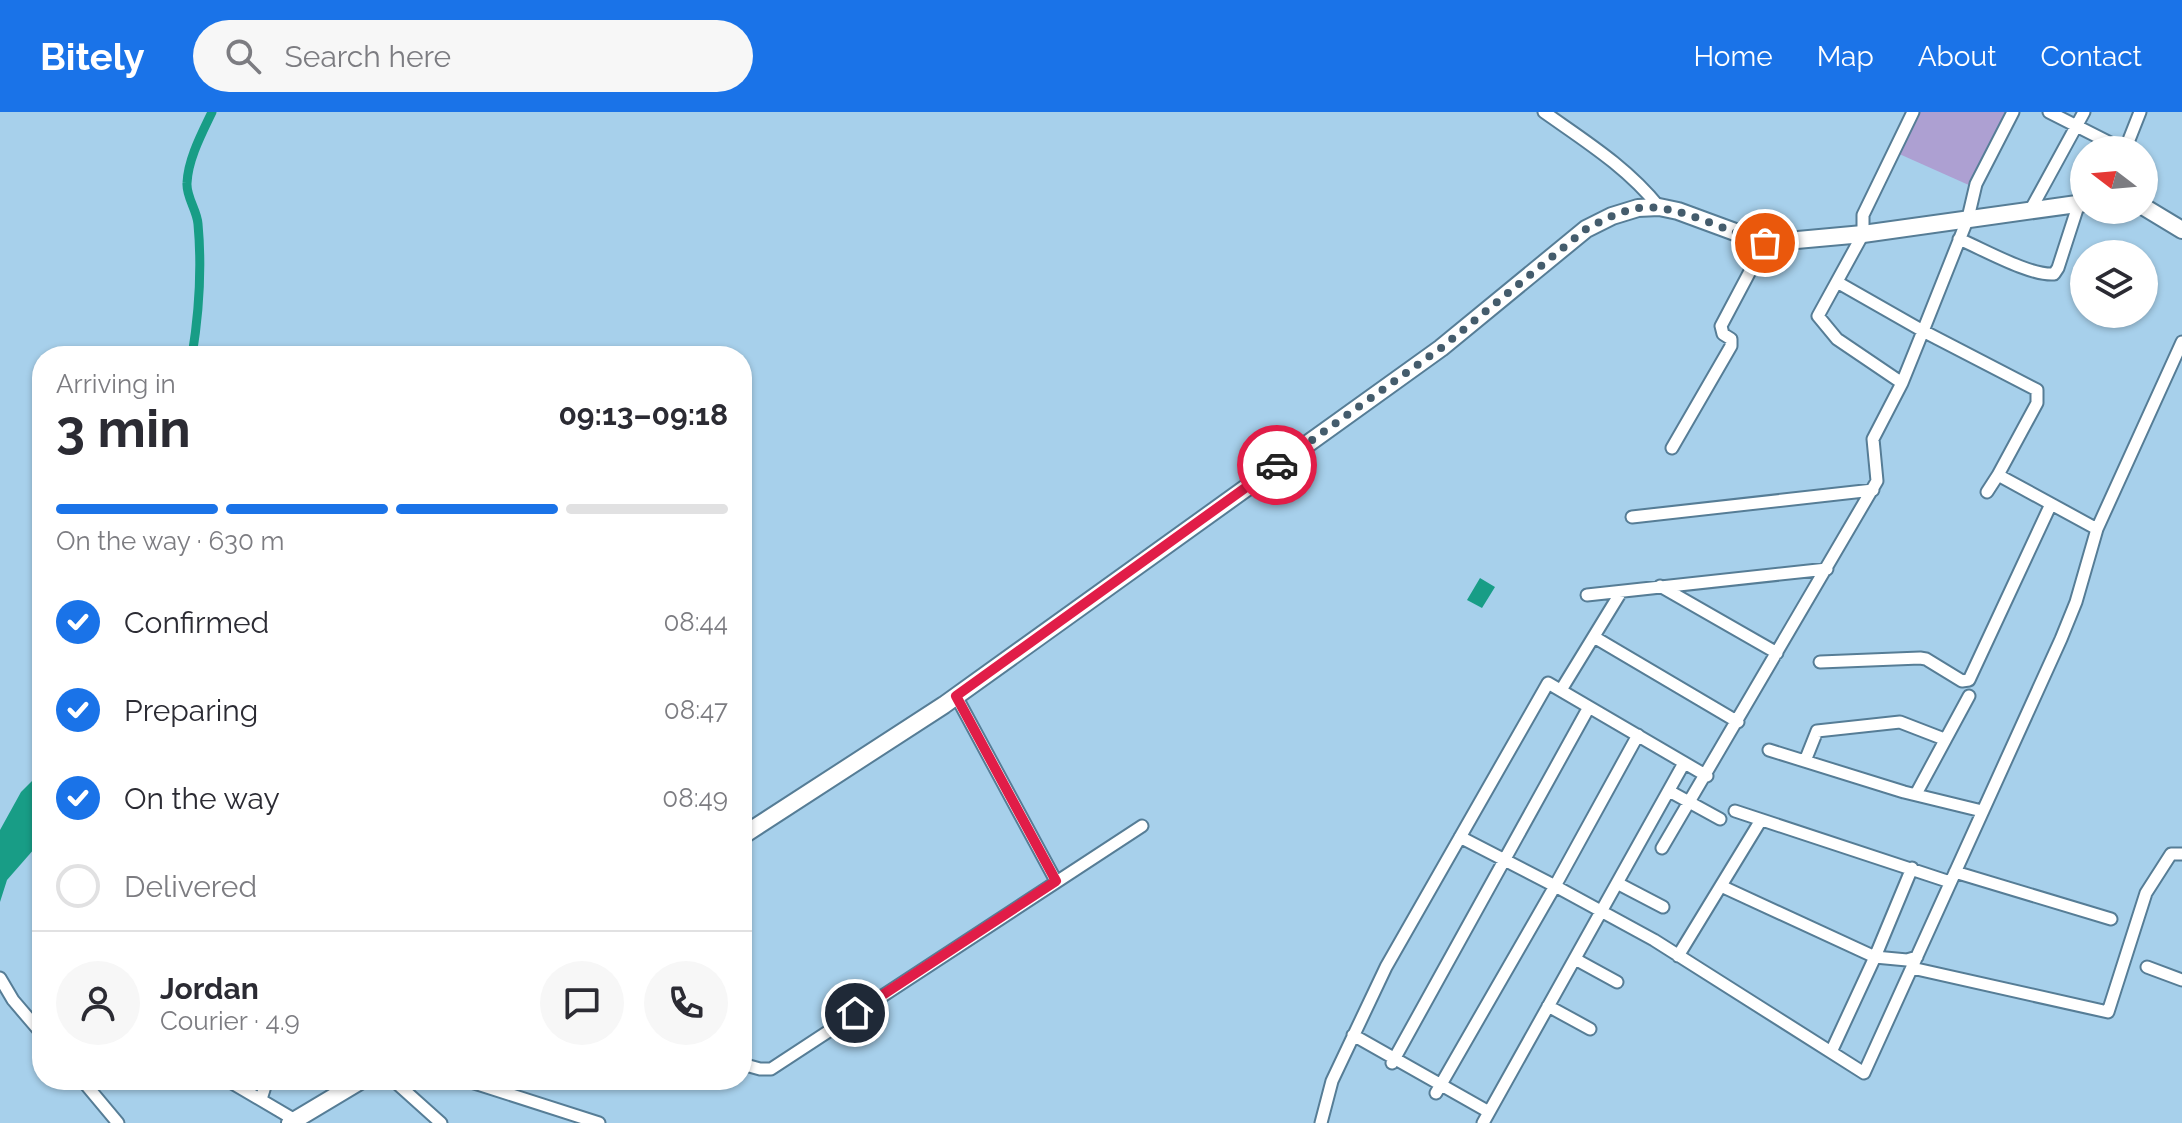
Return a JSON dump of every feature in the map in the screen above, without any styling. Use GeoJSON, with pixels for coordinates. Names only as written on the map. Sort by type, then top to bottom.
{"type":"FeatureCollection","features":[{"type":"Feature","properties":{"kind":"main road"},"geometry":{"type":"LineString","coordinates":[[752,829],[956,696],[1441,348],[1586,229],[1612,216],[1638,208],[1659,207],[1765,243],[1863,234],[2070,204]]}},
{"type":"Feature","properties":{"kind":"main road"},"geometry":{"type":"LineString","coordinates":[[2158,215],[2182,230]]}},
{"type":"Feature","properties":{"kind":"main road"},"geometry":{"type":"LineString","coordinates":[[292,1122],[345,1090]]}},
{"type":"Feature","properties":{"kind":"street"},"geometry":{"type":"LineString","coordinates":[[1544,112],[1639,182],[1659,207]]}},
{"type":"Feature","properties":{"kind":"street"},"geometry":{"type":"LineString","coordinates":[[1902,383],[1837,339],[1818,316],[1863,234],[1863,215],[1913,112]]}},
{"type":"Feature","properties":{"kind":"street"},"geometry":{"type":"LineString","coordinates":[[1643,836],[1664,849],[1873,490],[1878,474],[1873,439],[1902,383],[1968,218],[1976,184],[2013,112]]}},
{"type":"Feature","properties":{"kind":"street"},"geometry":{"type":"LineString","coordinates":[[2049,112],[2096,136]]}},
{"type":"Feature","properties":{"kind":"street"},"geometry":{"type":"LineString","coordinates":[[2031,209],[2084,112]]}},
{"type":"Feature","properties":{"kind":"street"},"geometry":{"type":"LineString","coordinates":[[2130,136],[2140,112]]}},
{"type":"Feature","properties":{"kind":"street"},"geometry":{"type":"LineString","coordinates":[[1959,239],[2048,275],[2054,274],[2058,268],[2074,224]]}},
{"type":"Feature","properties":{"kind":"street"},"geometry":{"type":"LineString","coordinates":[[1672,448],[1731,346],[1731,339],[1723,334],[1721,326],[1765,243]]}},
{"type":"Feature","properties":{"kind":"street"},"geometry":{"type":"LineString","coordinates":[[1837,282],[2037,390],[2037,403],[1987,492]]}},
{"type":"Feature","properties":{"kind":"street"},"geometry":{"type":"LineString","coordinates":[[1460,837],[1555,886],[1678,956],[1864,1073],[2071,614],[2097,529],[2182,342]]}},
{"type":"Feature","properties":{"kind":"street"},"geometry":{"type":"LineString","coordinates":[[1998,475],[2097,529]]}},
{"type":"Feature","properties":{"kind":"street"},"geometry":{"type":"LineString","coordinates":[[1632,517],[1873,490]]}},
{"type":"Feature","properties":{"kind":"street"},"geometry":{"type":"LineString","coordinates":[[1820,662],[1920,658],[1962,681],[1969,680],[2051,504]]}},
{"type":"Feature","properties":{"kind":"street"},"geometry":{"type":"LineString","coordinates":[[1587,595],[1827,569]]}},
{"type":"Feature","properties":{"kind":"street"},"geometry":{"type":"LineString","coordinates":[[1660,586],[1777,653]]}},
{"type":"Feature","properties":{"kind":"street"},"geometry":{"type":"LineString","coordinates":[[1561,690],[1621,592]]}},
{"type":"Feature","properties":{"kind":"street"},"geometry":{"type":"LineString","coordinates":[[1594,637],[1738,722]]}},
{"type":"Feature","properties":{"kind":"street"},"geometry":{"type":"LineString","coordinates":[[1321,1123],[1332,1081],[1386,967],[1548,683],[1707,776]]}},
{"type":"Feature","properties":{"kind":"street"},"geometry":{"type":"LineString","coordinates":[[956,696],[1056,881]]}},
{"type":"Feature","properties":{"kind":"street"},"geometry":{"type":"LineString","coordinates":[[1916,794],[1969,696]]}},
{"type":"Feature","properties":{"kind":"street"},"geometry":{"type":"LineString","coordinates":[[1393,1060],[1589,707]]}},
{"type":"Feature","properties":{"kind":"street"},"geometry":{"type":"LineString","coordinates":[[1805,761],[1817,731],[1900,722],[1944,739]]}},
{"type":"Feature","properties":{"kind":"street"},"geometry":{"type":"LineString","coordinates":[[1438,1089],[1638,735]]}},
{"type":"Feature","properties":{"kind":"street"},"geometry":{"type":"LineString","coordinates":[[1769,750],[1982,811]]}},
{"type":"Feature","properties":{"kind":"street"},"geometry":{"type":"LineString","coordinates":[[1353,1035],[1486,1118],[1684,763]]}},
{"type":"Feature","properties":{"kind":"street"},"geometry":{"type":"LineString","coordinates":[[1669,791],[1720,819]]}},
{"type":"Feature","properties":{"kind":"street"},"geometry":{"type":"LineString","coordinates":[[1735,811],[1912,868],[2111,919]]}},
{"type":"Feature","properties":{"kind":"street"},"geometry":{"type":"LineString","coordinates":[[1678,956],[1761,820]]}},
{"type":"Feature","properties":{"kind":"street"},"geometry":{"type":"LineString","coordinates":[[752,1067],[771,1069],[1142,826]]}},
{"type":"Feature","properties":{"kind":"street"},"geometry":{"type":"LineString","coordinates":[[1721,886],[1875,957],[1907,960],[2108,1012],[2146,893],[2171,854],[2182,854]]}},
{"type":"Feature","properties":{"kind":"street"},"geometry":{"type":"LineString","coordinates":[[1831,1052],[1912,868]]}},
{"type":"Feature","properties":{"kind":"street"},"geometry":{"type":"LineString","coordinates":[[1617,883],[1663,907]]}},
{"type":"Feature","properties":{"kind":"street"},"geometry":{"type":"LineString","coordinates":[[1575,959],[1617,982]]}},
{"type":"Feature","properties":{"kind":"street"},"geometry":{"type":"LineString","coordinates":[[2147,967],[2182,980]]}},
{"type":"Feature","properties":{"kind":"street"},"geometry":{"type":"LineString","coordinates":[[2,986],[32,1022]]}},
{"type":"Feature","properties":{"kind":"street"},"geometry":{"type":"LineString","coordinates":[[1548,1006],[1590,1029]]}},
{"type":"Feature","properties":{"kind":"street"},"geometry":{"type":"LineString","coordinates":[[90,1090],[118,1123]]}},
{"type":"Feature","properties":{"kind":"street"},"geometry":{"type":"LineString","coordinates":[[245,1090],[292,1122]]}},
{"type":"Feature","properties":{"kind":"street"},"geometry":{"type":"LineString","coordinates":[[261,1099],[264,1090]]}},
{"type":"Feature","properties":{"kind":"street"},"geometry":{"type":"LineString","coordinates":[[404,1090],[441,1123]]}},
{"type":"Feature","properties":{"kind":"street"},"geometry":{"type":"LineString","coordinates":[[496,1090],[599,1123]]}},
{"type":"Feature","properties":{"kind":"shaded area"},"geometry":{"type":"Polygon","coordinates":[[[1917,112],[2005,112],[1971,186],[1897,153],[1917,112]]]}},
{"type":"Feature","properties":{"kind":"shaded area"},"geometry":{"type":"Polygon","coordinates":[[[1480,578],[1495,587],[1482,608],[1467,600],[1480,578]]]}},
{"type":"Feature","properties":{"kind":"shaded area"},"geometry":{"type":"Polygon","coordinates":[[[32,781],[32,851],[7,880],[0,902],[0,830],[21,792],[32,781]]]}},
{"type":"Feature","properties":{"kind":"waterway"},"geometry":{"type":"LineString","coordinates":[[193,346],[200,257],[197,219],[187,183],[193,156],[212,112]]}},
{"type":"Feature","properties":{"kind":"way so far"},"geometry":{"type":"LineString","coordinates":[[1277,465],[1441,348],[1586,229],[1612,216],[1638,208],[1659,207],[1765,243]]}},
{"type":"Feature","properties":{"kind":"route"},"geometry":{"type":"LineString","coordinates":[[855,1013],[1056,881],[956,696],[1277,465]]}}]}
